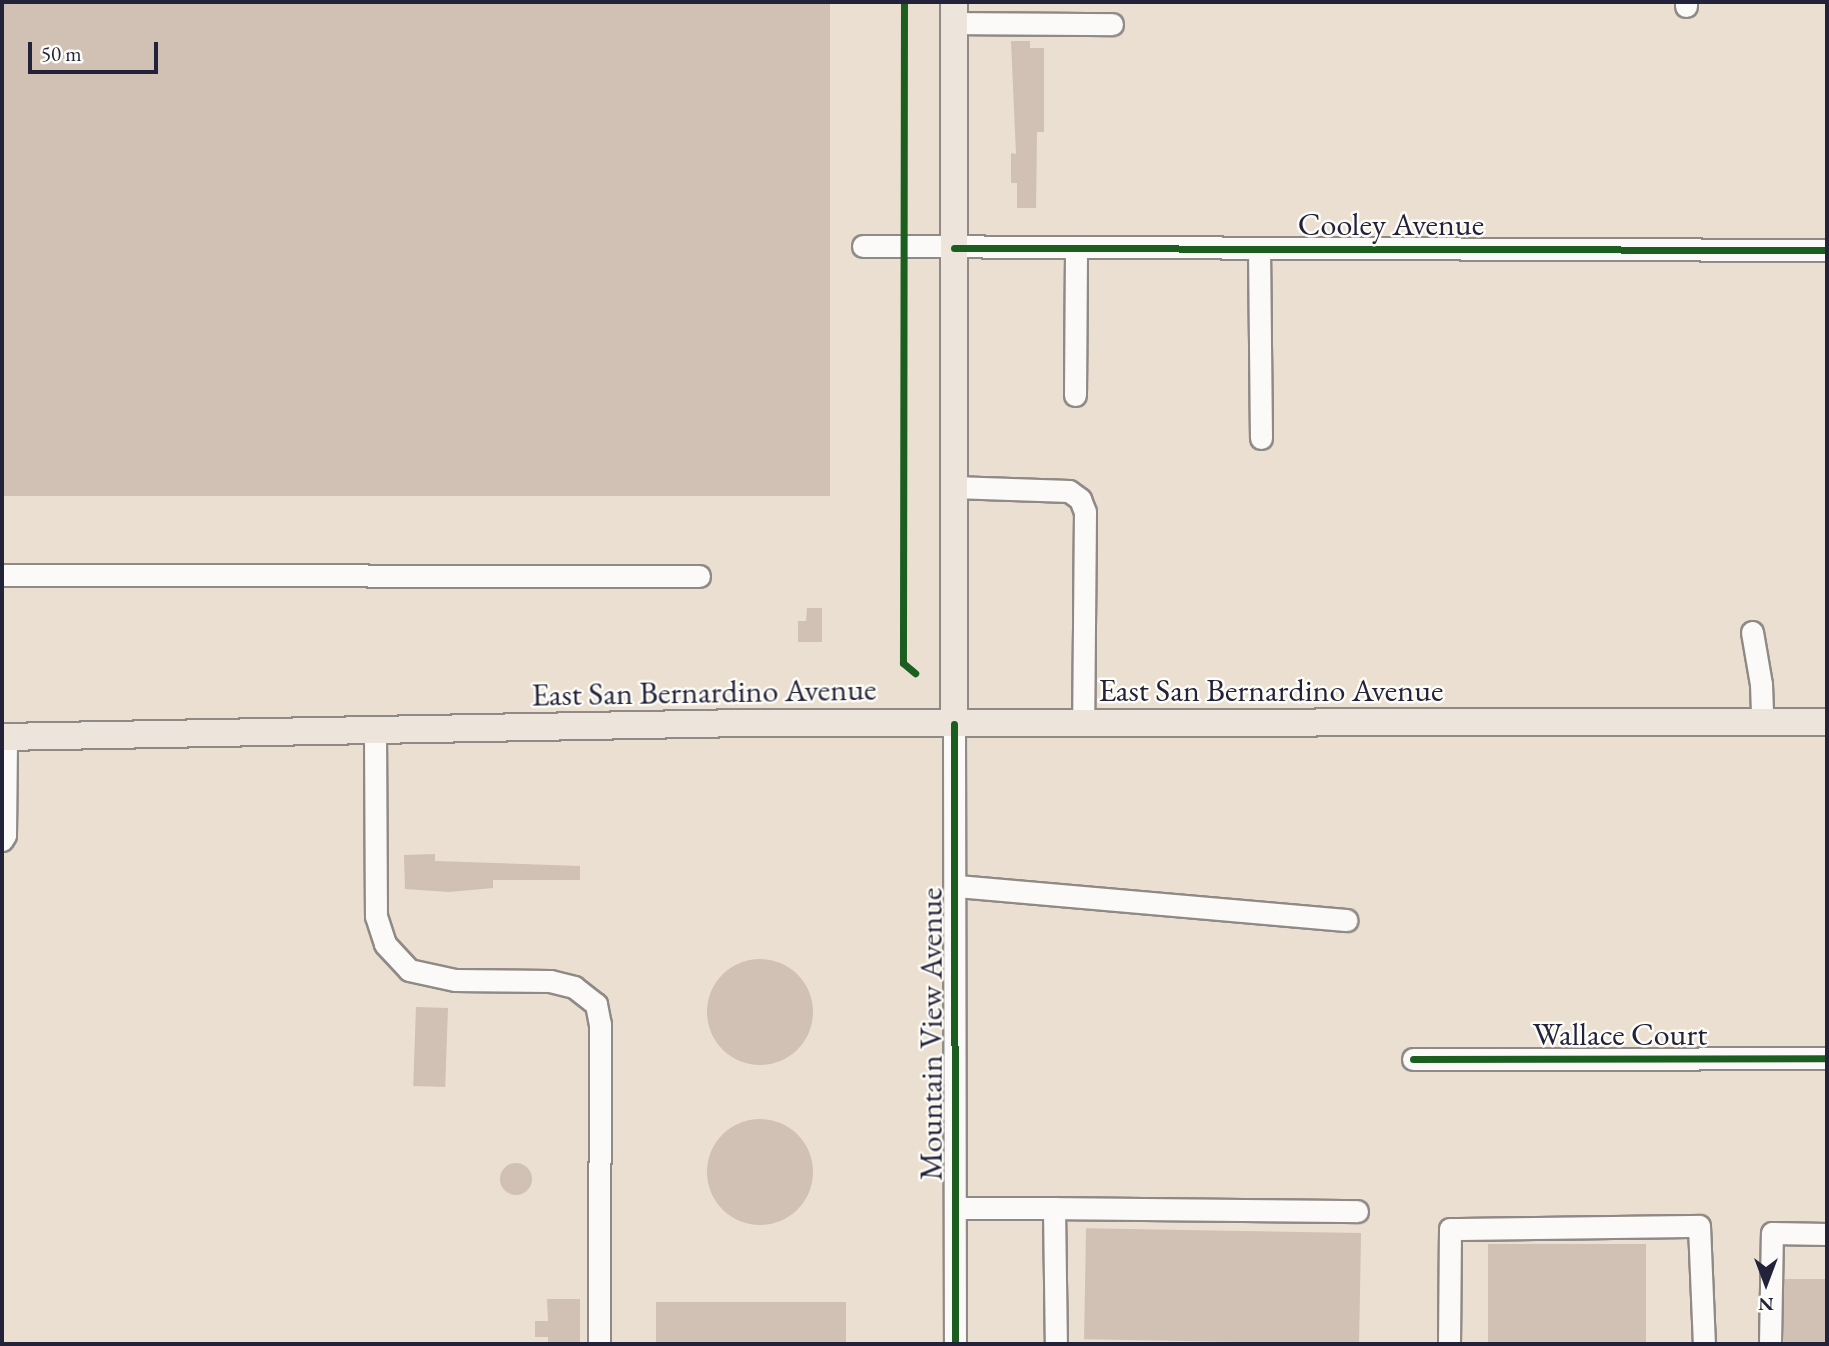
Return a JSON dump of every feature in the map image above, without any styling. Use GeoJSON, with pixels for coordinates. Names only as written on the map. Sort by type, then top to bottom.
{"type":"FeatureCollection","features":[{"type":"Feature","properties":{"kind":"main road","name":"Mountain View Avenue"},"geometry":{"type":"LineString","coordinates":[[954,12],[954,724]]}},
{"type":"Feature","properties":{"kind":"main road","name":"East San Bernardino Avenue"},"geometry":{"type":"LineString","coordinates":[[4,737],[748,723],[1827,722]]}},
{"type":"Feature","properties":{"kind":"street"},"geometry":{"type":"LineString","coordinates":[[954,12],[1112,24]]}},
{"type":"Feature","properties":{"kind":"street","name":"Cooley Avenue"},"geometry":{"type":"LineString","coordinates":[[863,246],[1827,250]]}},
{"type":"Feature","properties":{"kind":"street"},"geometry":{"type":"LineString","coordinates":[[1075,395],[1076,248]]}},
{"type":"Feature","properties":{"kind":"street"},"geometry":{"type":"LineString","coordinates":[[1259,248],[1261,438]]}},
{"type":"Feature","properties":{"kind":"street"},"geometry":{"type":"LineString","coordinates":[[953,488],[1069,491],[1080,499],[1085,512],[1083,723]]}},
{"type":"Feature","properties":{"kind":"street"},"geometry":{"type":"LineString","coordinates":[[2,575],[699,576]]}},
{"type":"Feature","properties":{"kind":"street"},"geometry":{"type":"LineString","coordinates":[[1752,632],[1761,684],[1762,722]]}},
{"type":"Feature","properties":{"kind":"street","name":"Mountain View Avenue"},"geometry":{"type":"LineString","coordinates":[[954,724],[955,1344]]}},
{"type":"Feature","properties":{"kind":"street"},"geometry":{"type":"LineString","coordinates":[[375,731],[376,916],[385,944],[409,970],[455,980],[550,981],[574,986],[596,1004],[600,1024],[599,1344]]}},
{"type":"Feature","properties":{"kind":"street"},"geometry":{"type":"LineString","coordinates":[[2,840],[4,737]]}},
{"type":"Feature","properties":{"kind":"street"},"geometry":{"type":"LineString","coordinates":[[956,886],[1347,920]]}},
{"type":"Feature","properties":{"kind":"street","name":"Wallace Court"},"geometry":{"type":"LineString","coordinates":[[1413,1059],[1827,1058]]}},
{"type":"Feature","properties":{"kind":"street"},"geometry":{"type":"LineString","coordinates":[[955,1208],[1357,1211]]}},
{"type":"Feature","properties":{"kind":"street"},"geometry":{"type":"LineString","coordinates":[[1054,1208],[1056,1344]]}},
{"type":"Feature","properties":{"kind":"street"},"geometry":{"type":"LineString","coordinates":[[1449,1344],[1450,1229],[1699,1226],[1704,1344]]}},
{"type":"Feature","properties":{"kind":"street"},"geometry":{"type":"LineString","coordinates":[[1770,1344],[1772,1233],[1827,1234]]}},
{"type":"Feature","properties":{"kind":"building"},"geometry":{"type":"Polygon","coordinates":[[[2,2],[830,2],[830,496],[2,496],[2,2]]]}},
{"type":"Feature","properties":{"kind":"building"},"geometry":{"type":"Polygon","coordinates":[[[1011,41],[1030,41],[1030,48],[1044,48],[1044,132],[1037,132],[1036,208],[1017,208],[1017,183],[1011,183],[1011,153],[1016,154],[1011,41]]]}},
{"type":"Feature","properties":{"kind":"building"},"geometry":{"type":"Polygon","coordinates":[[[807,608],[822,608],[822,642],[798,642],[798,621],[806,621],[807,608]]]}},
{"type":"Feature","properties":{"kind":"building"},"geometry":{"type":"Polygon","coordinates":[[[435,854],[435,861],[580,866],[580,880],[493,880],[493,888],[449,892],[405,889],[404,855],[435,854]]]}},
{"type":"Feature","properties":{"kind":"building"},"geometry":{"type":"Polygon","coordinates":[[[760,959],[780,963],[797,975],[809,992],[813,1012],[809,1032],[797,1049],[780,1061],[760,1065],[740,1061],[723,1049],[711,1032],[707,1012],[711,992],[723,975],[740,963],[760,959]]]}},
{"type":"Feature","properties":{"kind":"building"},"geometry":{"type":"Polygon","coordinates":[[[416,1007],[448,1008],[445,1087],[413,1086],[416,1007]]]}},
{"type":"Feature","properties":{"kind":"building"},"geometry":{"type":"Polygon","coordinates":[[[760,1119],[780,1123],[797,1135],[809,1152],[813,1172],[809,1192],[797,1209],[780,1221],[760,1225],[740,1221],[723,1209],[711,1192],[707,1172],[711,1152],[723,1135],[740,1123],[760,1119]]]}},
{"type":"Feature","properties":{"kind":"building"},"geometry":{"type":"Polygon","coordinates":[[[516,1163],[527,1168],[532,1179],[527,1190],[516,1195],[505,1190],[500,1179],[505,1168],[516,1163]]]}},
{"type":"Feature","properties":{"kind":"building"},"geometry":{"type":"Polygon","coordinates":[[[1086,1228],[1361,1233],[1359,1344],[1084,1339],[1086,1228]]]}},
{"type":"Feature","properties":{"kind":"building"},"geometry":{"type":"Polygon","coordinates":[[[1488,1244],[1646,1244],[1646,1344],[1488,1344],[1488,1244]]]}},
{"type":"Feature","properties":{"kind":"building"},"geometry":{"type":"Polygon","coordinates":[[[1784,1279],[1827,1279],[1827,1344],[1784,1344],[1784,1279]]]}},
{"type":"Feature","properties":{"kind":"building"},"geometry":{"type":"Polygon","coordinates":[[[547,1299],[580,1299],[580,1344],[548,1344],[548,1337],[535,1337],[535,1321],[548,1321],[547,1299]]]}},
{"type":"Feature","properties":{"kind":"building"},"geometry":{"type":"Polygon","coordinates":[[[656,1302],[846,1302],[846,1344],[656,1344],[656,1302]]]}},
{"type":"Feature","properties":{"kind":"cycle path"},"geometry":{"type":"LineString","coordinates":[[904,2],[903,663],[915,673]]}},
{"type":"Feature","properties":{"kind":"cycle path"},"geometry":{"type":"LineString","coordinates":[[954,248],[1827,250]]}},
{"type":"Feature","properties":{"kind":"cycle path"},"geometry":{"type":"LineString","coordinates":[[954,724],[955,1344]]}},
{"type":"Feature","properties":{"kind":"cycle path"},"geometry":{"type":"LineString","coordinates":[[1413,1059],[1827,1058]]}}]}
